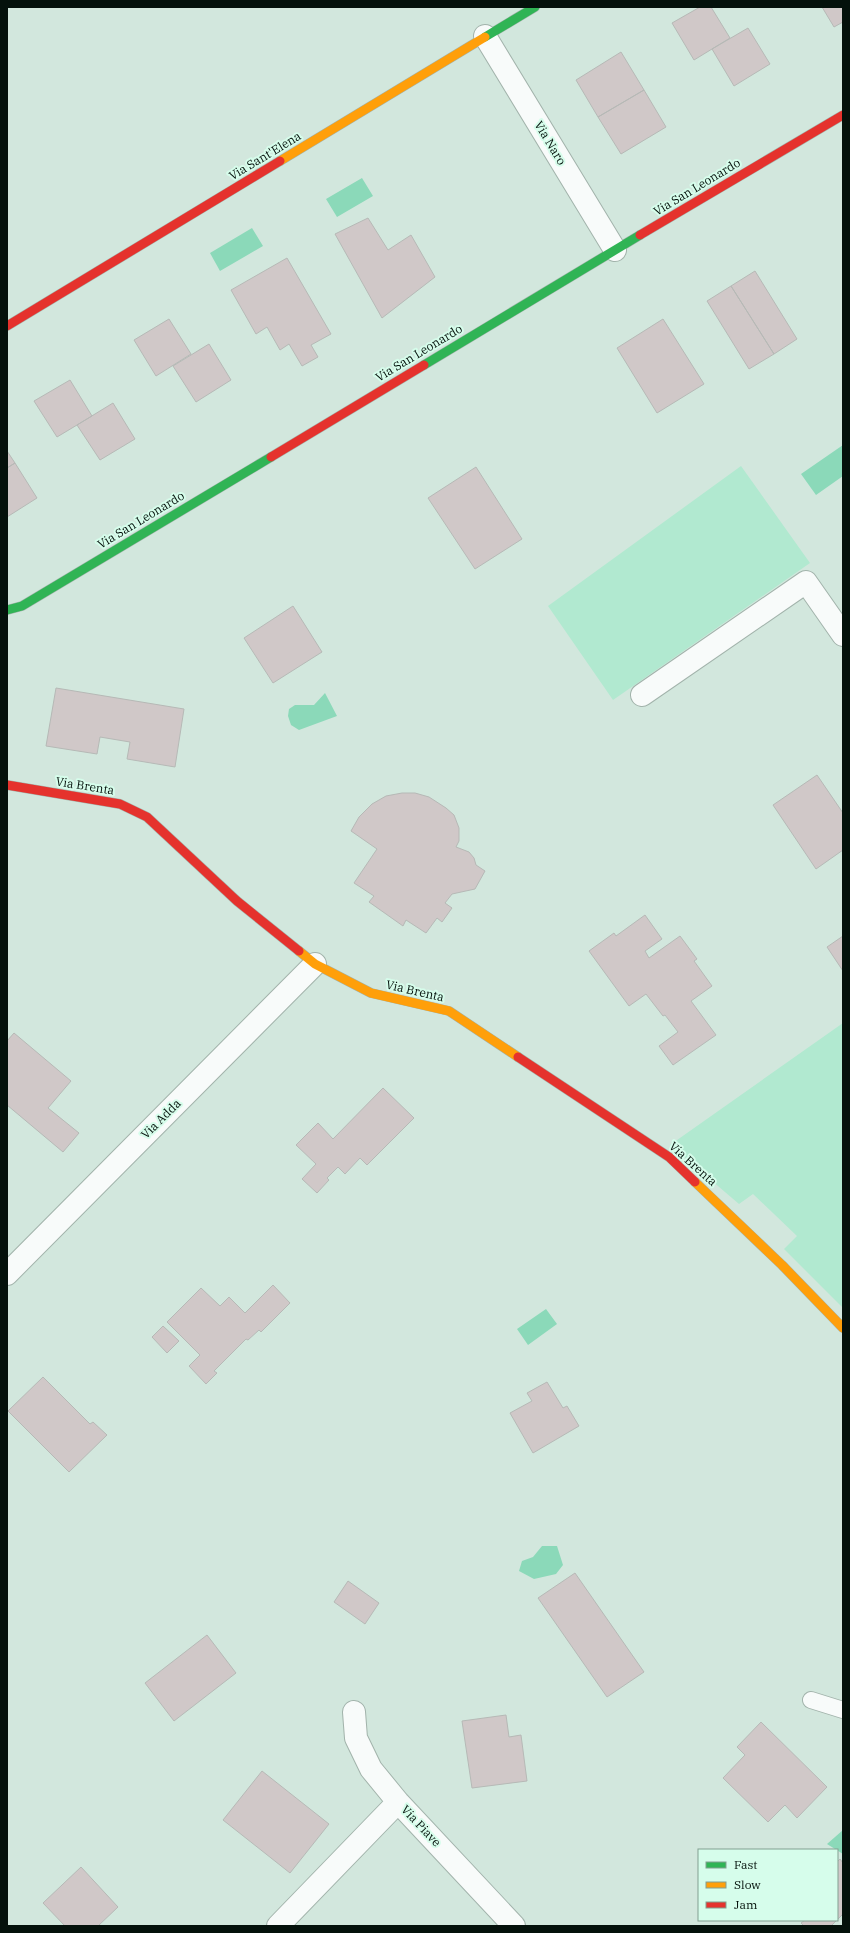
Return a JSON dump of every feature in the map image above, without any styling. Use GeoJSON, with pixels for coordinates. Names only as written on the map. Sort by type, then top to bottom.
{"type":"FeatureCollection","features":[{"type":"Feature","properties":{"kind":"street","name":"Via Sant'Elena"},"geometry":{"type":"LineString","coordinates":[[7,326],[535,7]]}},
{"type":"Feature","properties":{"kind":"street","name":"Via Naro"},"geometry":{"type":"LineString","coordinates":[[485,36],[615,250]]}},
{"type":"Feature","properties":{"kind":"street","name":"Via San Leonardo"},"geometry":{"type":"LineString","coordinates":[[7,610],[22,606],[843,115]]}},
{"type":"Feature","properties":{"kind":"street"},"geometry":{"type":"LineString","coordinates":[[642,695],[806,582],[843,635]]}},
{"type":"Feature","properties":{"kind":"street","name":"Via Brenta"},"geometry":{"type":"LineString","coordinates":[[7,785],[120,804],[147,817],[236,901],[315,964],[371,993],[448,1011],[669,1156],[782,1265],[843,1328]]}},
{"type":"Feature","properties":{"kind":"street","name":"Via Adda"},"geometry":{"type":"LineString","coordinates":[[7,1274],[315,964]]}},
{"type":"Feature","properties":{"kind":"street","name":"Via Piave"},"geometry":{"type":"LineString","coordinates":[[354,1712],[356,1738],[371,1769],[398,1802],[514,1926]]}},
{"type":"Feature","properties":{"kind":"street"},"geometry":{"type":"LineString","coordinates":[[278,1926],[398,1802]]}},
{"type":"Feature","properties":{"kind":"lane"},"geometry":{"type":"LineString","coordinates":[[810,1700],[843,1710]]}},
{"type":"Feature","properties":{"kind":"shaded area"},"geometry":{"type":"Polygon","coordinates":[[[362,178],[373,196],[337,217],[326,199],[362,178]]]}},
{"type":"Feature","properties":{"kind":"shaded area"},"geometry":{"type":"Polygon","coordinates":[[[252,228],[263,246],[220,271],[210,253],[252,228]]]}},
{"type":"Feature","properties":{"kind":"shaded area"},"geometry":{"type":"Polygon","coordinates":[[[843,445],[843,476],[816,495],[801,474],[843,445]]]}},
{"type":"Feature","properties":{"kind":"shaded area"},"geometry":{"type":"Polygon","coordinates":[[[741,466],[810,563],[613,700],[548,606],[741,466]]]}},
{"type":"Feature","properties":{"kind":"shaded area"},"geometry":{"type":"Polygon","coordinates":[[[325,693],[337,716],[299,730],[291,725],[288,716],[289,709],[295,705],[314,705],[325,693]]]}},
{"type":"Feature","properties":{"kind":"shaded area"},"geometry":{"type":"Polygon","coordinates":[[[843,1023],[843,1308],[784,1249],[797,1236],[753,1194],[739,1204],[670,1145],[843,1023]]]}},
{"type":"Feature","properties":{"kind":"shaded area"},"geometry":{"type":"Polygon","coordinates":[[[546,1309],[557,1324],[528,1345],[517,1329],[546,1309]]]}},
{"type":"Feature","properties":{"kind":"shaded area"},"geometry":{"type":"Polygon","coordinates":[[[542,1546],[557,1546],[563,1565],[556,1574],[534,1579],[519,1571],[522,1561],[533,1557],[542,1546]]]}},
{"type":"Feature","properties":{"kind":"shaded area"},"geometry":{"type":"Polygon","coordinates":[[[843,1830],[843,1854],[838,1851],[838,1849],[835,1849],[827,1844],[843,1830]]]}},
{"type":"Feature","properties":{"kind":"building"},"geometry":{"type":"Polygon","coordinates":[[[700,7],[711,7],[730,38],[694,60],[672,23],[700,7]]]}},
{"type":"Feature","properties":{"kind":"building"},"geometry":{"type":"Polygon","coordinates":[[[822,7],[843,7],[843,22],[834,27],[822,7]]]}},
{"type":"Feature","properties":{"kind":"building"},"geometry":{"type":"Polygon","coordinates":[[[748,28],[770,64],[734,86],[712,49],[748,28]]]}},
{"type":"Feature","properties":{"kind":"building"},"geometry":{"type":"Polygon","coordinates":[[[621,52],[644,90],[598,117],[576,80],[621,52]]]}},
{"type":"Feature","properties":{"kind":"building"},"geometry":{"type":"Polygon","coordinates":[[[644,90],[666,127],[621,154],[598,117],[644,90]]]}},
{"type":"Feature","properties":{"kind":"building"},"geometry":{"type":"Polygon","coordinates":[[[368,218],[388,250],[411,235],[435,277],[382,318],[335,234],[368,218]]]}},
{"type":"Feature","properties":{"kind":"building"},"geometry":{"type":"Polygon","coordinates":[[[287,258],[331,334],[311,345],[318,357],[302,366],[289,344],[280,350],[267,327],[256,334],[231,290],[287,258]]]}},
{"type":"Feature","properties":{"kind":"building"},"geometry":{"type":"Polygon","coordinates":[[[755,271],[797,339],[774,354],[731,286],[755,271]]]}},
{"type":"Feature","properties":{"kind":"building"},"geometry":{"type":"Polygon","coordinates":[[[731,286],[774,354],[749,369],[707,301],[731,286]]]}},
{"type":"Feature","properties":{"kind":"building"},"geometry":{"type":"Polygon","coordinates":[[[169,319],[191,354],[156,376],[134,340],[169,319]]]}},
{"type":"Feature","properties":{"kind":"building"},"geometry":{"type":"Polygon","coordinates":[[[663,319],[704,384],[657,413],[617,348],[663,319]]]}},
{"type":"Feature","properties":{"kind":"building"},"geometry":{"type":"Polygon","coordinates":[[[209,344],[231,380],[196,402],[173,366],[209,344]]]}},
{"type":"Feature","properties":{"kind":"building"},"geometry":{"type":"Polygon","coordinates":[[[70,380],[92,416],[57,437],[34,401],[70,380]]]}},
{"type":"Feature","properties":{"kind":"building"},"geometry":{"type":"Polygon","coordinates":[[[113,403],[135,439],[100,460],[77,425],[113,403]]]}},
{"type":"Feature","properties":{"kind":"building"},"geometry":{"type":"Polygon","coordinates":[[[7,451],[15,463],[7,468],[7,451]]]}},
{"type":"Feature","properties":{"kind":"building"},"geometry":{"type":"Polygon","coordinates":[[[15,463],[37,498],[7,517],[7,468],[15,463]]]}},
{"type":"Feature","properties":{"kind":"building"},"geometry":{"type":"Polygon","coordinates":[[[476,467],[522,539],[475,569],[428,498],[476,467]]]}},
{"type":"Feature","properties":{"kind":"building"},"geometry":{"type":"Polygon","coordinates":[[[293,606],[322,652],[273,683],[244,638],[293,606]]]}},
{"type":"Feature","properties":{"kind":"building"},"geometry":{"type":"Polygon","coordinates":[[[56,688],[184,709],[175,767],[127,759],[130,742],[100,737],[97,754],[46,746],[56,688]]]}},
{"type":"Feature","properties":{"kind":"building"},"geometry":{"type":"Polygon","coordinates":[[[817,775],[843,813],[843,850],[816,869],[773,805],[817,775]]]}},
{"type":"Feature","properties":{"kind":"building"},"geometry":{"type":"Polygon","coordinates":[[[402,793],[415,793],[429,797],[454,815],[459,828],[459,841],[456,847],[469,852],[474,858],[476,865],[485,871],[475,889],[452,894],[445,903],[452,908],[442,922],[437,918],[426,933],[406,920],[403,926],[369,902],[374,896],[354,883],[377,849],[351,831],[359,817],[372,804],[386,796],[402,793]]]}},
{"type":"Feature","properties":{"kind":"building"},"geometry":{"type":"Polygon","coordinates":[[[645,915],[662,939],[645,951],[649,958],[680,936],[697,959],[694,961],[712,986],[691,1001],[716,1035],[673,1065],[659,1046],[678,1032],[646,994],[629,1006],[589,951],[614,933],[616,936],[645,915]]]}},
{"type":"Feature","properties":{"kind":"building"},"geometry":{"type":"Polygon","coordinates":[[[843,936],[843,971],[827,947],[843,936]]]}},
{"type":"Feature","properties":{"kind":"building"},"geometry":{"type":"Polygon","coordinates":[[[14,1033],[71,1081],[48,1108],[79,1133],[63,1152],[7,1105],[7,1041],[14,1033]]]}},
{"type":"Feature","properties":{"kind":"building"},"geometry":{"type":"Polygon","coordinates":[[[383,1088],[414,1118],[367,1165],[360,1158],[345,1174],[338,1167],[327,1178],[329,1180],[317,1193],[302,1179],[316,1164],[296,1145],[318,1123],[333,1139],[383,1088]]]}},
{"type":"Feature","properties":{"kind":"building"},"geometry":{"type":"Polygon","coordinates":[[[273,1285],[290,1303],[261,1332],[259,1330],[248,1340],[246,1339],[214,1371],[217,1373],[206,1384],[189,1366],[200,1355],[167,1322],[201,1288],[220,1306],[229,1297],[245,1313],[273,1285]]]}},
{"type":"Feature","properties":{"kind":"building"},"geometry":{"type":"Polygon","coordinates":[[[163,1326],[179,1341],[167,1353],[152,1337],[163,1326]]]}},
{"type":"Feature","properties":{"kind":"building"},"geometry":{"type":"Polygon","coordinates":[[[43,1377],[90,1424],[93,1422],[107,1435],[69,1472],[8,1411],[43,1377]]]}},
{"type":"Feature","properties":{"kind":"building"},"geometry":{"type":"Polygon","coordinates":[[[547,1382],[563,1408],[567,1406],[579,1426],[533,1453],[510,1413],[532,1401],[527,1393],[547,1382]]]}},
{"type":"Feature","properties":{"kind":"building"},"geometry":{"type":"Polygon","coordinates":[[[575,1573],[644,1672],[607,1697],[538,1598],[575,1573]]]}},
{"type":"Feature","properties":{"kind":"building"},"geometry":{"type":"Polygon","coordinates":[[[348,1581],[379,1603],[365,1624],[334,1602],[348,1581]]]}},
{"type":"Feature","properties":{"kind":"building"},"geometry":{"type":"Polygon","coordinates":[[[207,1635],[236,1673],[174,1721],[145,1683],[207,1635]]]}},
{"type":"Feature","properties":{"kind":"building"},"geometry":{"type":"Polygon","coordinates":[[[506,1715],[509,1737],[521,1735],[527,1781],[472,1788],[462,1721],[506,1715]]]}},
{"type":"Feature","properties":{"kind":"building"},"geometry":{"type":"Polygon","coordinates":[[[761,1722],[827,1787],[797,1818],[785,1805],[768,1822],[723,1778],[745,1755],[737,1747],[761,1722]]]}},
{"type":"Feature","properties":{"kind":"building"},"geometry":{"type":"Polygon","coordinates":[[[262,1771],[329,1824],[290,1873],[223,1820],[262,1771]]]}},
{"type":"Feature","properties":{"kind":"building"},"geometry":{"type":"Polygon","coordinates":[[[840,1859],[843,1863],[843,1914],[838,1919],[838,1861],[840,1859]]]}},
{"type":"Feature","properties":{"kind":"building"},"geometry":{"type":"Polygon","coordinates":[[[81,1867],[118,1907],[98,1926],[65,1926],[43,1903],[81,1867]]]}},
{"type":"Feature","properties":{"kind":"building"},"geometry":{"type":"Polygon","coordinates":[[[804,1921],[836,1921],[831,1926],[804,1926],[801,1923],[804,1921]]]}},
{"type":"Feature","properties":{"kind":"traffic: fast"},"geometry":{"type":"LineString","coordinates":[[485,37],[535,7]]}},
{"type":"Feature","properties":{"kind":"traffic: fast"},"geometry":{"type":"LineString","coordinates":[[424,365],[640,235]]}},
{"type":"Feature","properties":{"kind":"traffic: fast"},"geometry":{"type":"LineString","coordinates":[[7,610],[22,606],[271,457]]}},
{"type":"Feature","properties":{"kind":"traffic: slow"},"geometry":{"type":"LineString","coordinates":[[280,161],[485,37]]}},
{"type":"Feature","properties":{"kind":"traffic: slow"},"geometry":{"type":"LineString","coordinates":[[299,951],[315,964],[371,993],[449,1011],[518,1057]]}},
{"type":"Feature","properties":{"kind":"traffic: slow"},"geometry":{"type":"LineString","coordinates":[[695,1182],[782,1265],[843,1328]]}},
{"type":"Feature","properties":{"kind":"traffic: jam"},"geometry":{"type":"LineString","coordinates":[[640,235],[843,115]]}},
{"type":"Feature","properties":{"kind":"traffic: jam"},"geometry":{"type":"LineString","coordinates":[[7,326],[280,161]]}},
{"type":"Feature","properties":{"kind":"traffic: jam"},"geometry":{"type":"LineString","coordinates":[[271,457],[424,365]]}},
{"type":"Feature","properties":{"kind":"traffic: jam"},"geometry":{"type":"LineString","coordinates":[[7,785],[120,804],[147,817],[237,901],[299,951]]}},
{"type":"Feature","properties":{"kind":"traffic: jam"},"geometry":{"type":"LineString","coordinates":[[518,1057],[669,1157],[695,1182]]}}]}
